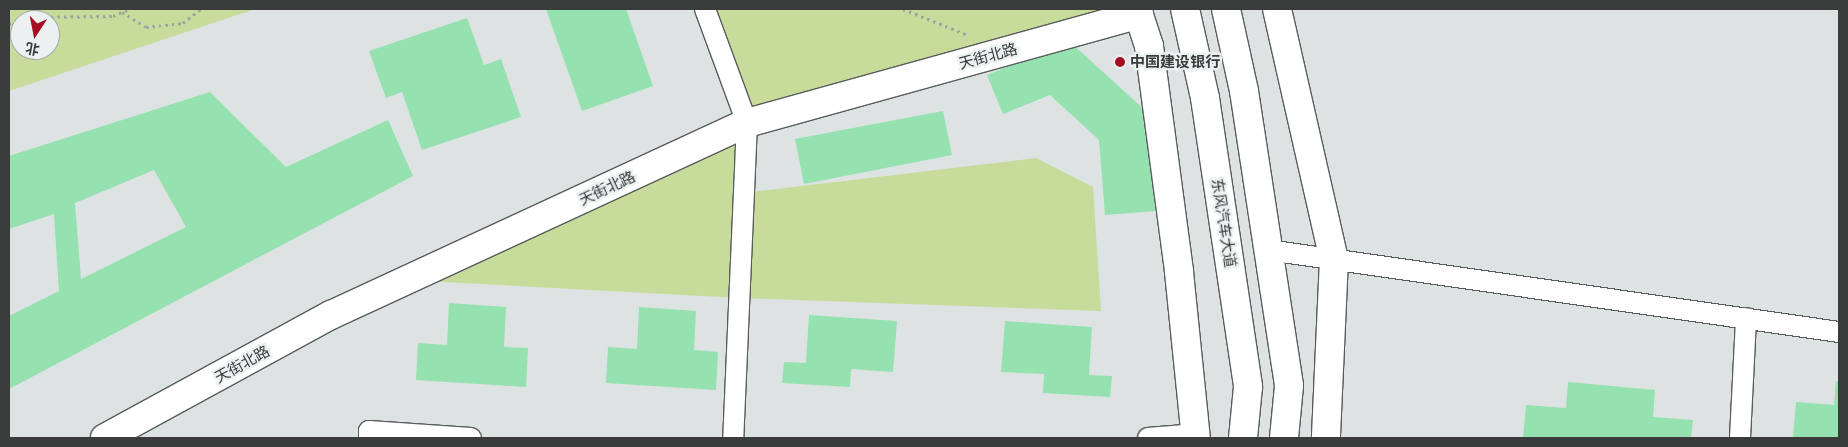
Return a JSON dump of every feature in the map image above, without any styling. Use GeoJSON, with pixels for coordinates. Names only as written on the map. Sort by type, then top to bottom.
{"type":"FeatureCollection","features":[{"type":"Feature","properties":{"kind":"street"},"geometry":{"type":"LineString","coordinates":[[705,9],[747,123],[733,438]]}},
{"type":"Feature","properties":{"kind":"street","name":"东风汽车大道"},"geometry":{"type":"LineString","coordinates":[[1185,9],[1205,98],[1248,387],[1244,438]]}},
{"type":"Feature","properties":{"kind":"street"},"geometry":{"type":"LineString","coordinates":[[1226,9],[1244,91],[1289,386],[1284,438]]}},
{"type":"Feature","properties":{"kind":"street"},"geometry":{"type":"LineString","coordinates":[[1277,9],[1334,259],[1326,438]]}},
{"type":"Feature","properties":{"kind":"street"},"geometry":{"type":"LineString","coordinates":[[1138,12],[1148,46],[1151,66],[1179,272],[1196,436],[1148,438]]}},
{"type":"Feature","properties":{"kind":"street","name":"天街北路"},"geometry":{"type":"LineString","coordinates":[[105,438],[332,315],[747,123],[1138,12]]}},
{"type":"Feature","properties":{"kind":"street"},"geometry":{"type":"LineString","coordinates":[[1268,250],[1839,332]]}},
{"type":"Feature","properties":{"kind":"street"},"geometry":{"type":"LineString","coordinates":[[1740,438],[1746,318]]}},
{"type":"Feature","properties":{"kind":"street"},"geometry":{"type":"LineString","coordinates":[[368,438],[370,431],[471,438]]}},
{"type":"Feature","properties":{"kind":"path"},"geometry":{"type":"LineString","coordinates":[[9,24],[25,17],[113,16],[130,9]]}},
{"type":"Feature","properties":{"kind":"path"},"geometry":{"type":"LineString","coordinates":[[122,12],[146,27],[183,23],[201,9]]}},
{"type":"Feature","properties":{"kind":"path"},"geometry":{"type":"LineString","coordinates":[[903,9],[972,37]]}},
{"type":"Feature","properties":{"kind":"green space"},"geometry":{"type":"Polygon","coordinates":[[[9,9],[255,9],[9,91],[9,9]]]}},
{"type":"Feature","properties":{"kind":"green space"},"geometry":{"type":"Polygon","coordinates":[[[705,9],[1137,9],[747,123],[705,9]]]}},
{"type":"Feature","properties":{"kind":"green space"},"geometry":{"type":"Polygon","coordinates":[[[747,123],[744,193],[1036,158],[1093,187],[1101,311],[739,298],[406,280],[747,123]]]}},
{"type":"Feature","properties":{"kind":"building"},"geometry":{"type":"Polygon","coordinates":[[[546,9],[626,9],[653,86],[582,111],[546,9]]]}},
{"type":"Feature","properties":{"kind":"building"},"geometry":{"type":"Polygon","coordinates":[[[467,18],[484,65],[501,59],[521,117],[422,150],[402,92],[386,98],[369,51],[467,18]]]}},
{"type":"Feature","properties":{"kind":"building"},"geometry":{"type":"Polygon","coordinates":[[[1069,41],[1147,112],[1155,211],[1105,215],[1099,140],[1050,95],[1003,114],[987,75],[1069,41]]]}},
{"type":"Feature","properties":{"kind":"building"},"geometry":{"type":"Polygon","coordinates":[[[210,92],[286,167],[388,120],[413,176],[9,389],[9,316],[59,291],[54,214],[9,229],[9,156],[210,92]],[[154,170],[75,203],[81,279],[186,227],[154,170]]]}},
{"type":"Feature","properties":{"kind":"building"},"geometry":{"type":"Polygon","coordinates":[[[943,111],[952,155],[804,184],[795,139],[943,111]]]}},
{"type":"Feature","properties":{"kind":"building"},"geometry":{"type":"Polygon","coordinates":[[[449,303],[506,307],[504,347],[528,348],[526,387],[416,380],[418,343],[447,345],[449,303]]]}},
{"type":"Feature","properties":{"kind":"building"},"geometry":{"type":"Polygon","coordinates":[[[639,307],[696,311],[694,350],[718,352],[716,390],[606,383],[608,347],[637,349],[639,307]]]}},
{"type":"Feature","properties":{"kind":"building"},"geometry":{"type":"Polygon","coordinates":[[[809,315],[897,321],[893,372],[851,369],[850,387],[782,383],[784,362],[806,363],[809,315]]]}},
{"type":"Feature","properties":{"kind":"building"},"geometry":{"type":"Polygon","coordinates":[[[1005,321],[1092,327],[1089,375],[1112,376],[1110,397],[1043,393],[1044,374],[1001,372],[1005,321]]]}},
{"type":"Feature","properties":{"kind":"building"},"geometry":{"type":"Polygon","coordinates":[[[1836,381],[1839,381],[1839,438],[1793,438],[1796,402],[1834,405],[1836,381]]]}},
{"type":"Feature","properties":{"kind":"building"},"geometry":{"type":"Polygon","coordinates":[[[1568,382],[1655,390],[1653,417],[1693,420],[1691,438],[1523,438],[1526,405],[1566,408],[1568,382]]]}},
{"type":"Feature","properties":{"kind":"place","name":"中国建设银行"},"geometry":{"type":"Point","coordinates":[1120,62]}}]}
